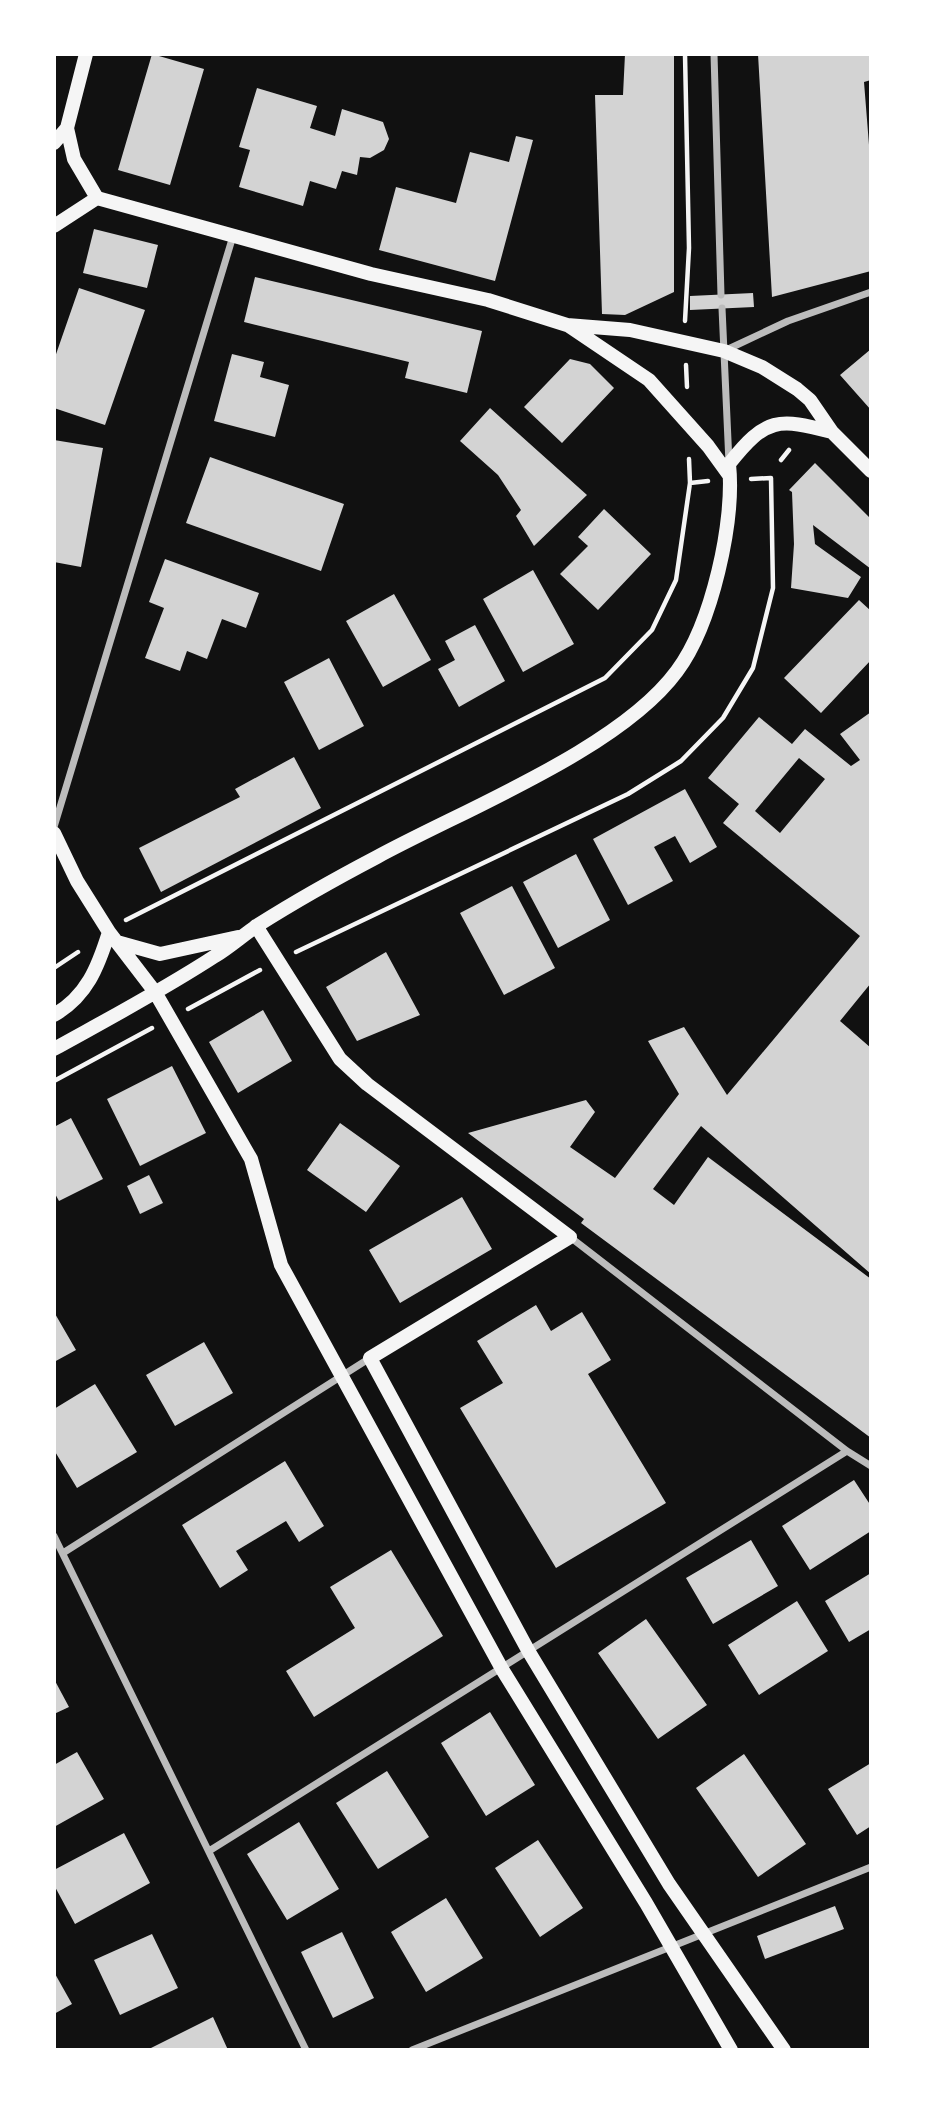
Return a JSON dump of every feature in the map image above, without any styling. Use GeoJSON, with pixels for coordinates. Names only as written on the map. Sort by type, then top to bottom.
{"type":"FeatureCollection","features":[{"type":"Feature","properties":{"kind":"main road"},"geometry":{"type":"LineString","coordinates":[[54,143],[67,128],[86,54]]}},
{"type":"Feature","properties":{"kind":"main road"},"geometry":{"type":"LineString","coordinates":[[67,128],[74,159],[97,198],[371,274],[488,300],[567,325],[630,330],[685,341],[724,351],[762,367],[810,400],[832,432],[871,471]]}},
{"type":"Feature","properties":{"kind":"main road"},"geometry":{"type":"LineString","coordinates":[[54,226],[97,198]]}},
{"type":"Feature","properties":{"kind":"main road"},"geometry":{"type":"LineString","coordinates":[[567,325],[649,380],[730,470]]}},
{"type":"Feature","properties":{"kind":"main road"},"geometry":{"type":"LineString","coordinates":[[54,1049],[155,992],[256,926],[377,857],[585,749],[623,722],[677,672],[710,602],[721,563],[730,470],[743,447],[776,424],[790,421],[832,432]]}},
{"type":"Feature","properties":{"kind":"main road"},"geometry":{"type":"LineString","coordinates":[[54,833],[77,881],[113,937],[155,992],[251,1159],[281,1265],[502,1669],[646,1903],[731,2050]]}},
{"type":"Feature","properties":{"kind":"main road"},"geometry":{"type":"LineString","coordinates":[[256,926],[340,1059],[367,1084],[570,1237],[370,1358],[530,1652],[668,1884],[784,2050]]}},
{"type":"Feature","properties":{"kind":"main road"},"geometry":{"type":"LineString","coordinates":[[113,937],[160,954],[243,935]]}},
{"type":"Feature","properties":{"kind":"main road"},"geometry":{"type":"LineString","coordinates":[[54,1015],[71,1005],[86,986],[113,937]]}},
{"type":"Feature","properties":{"kind":"street"},"geometry":{"type":"LineString","coordinates":[[714,54],[721,295]]}},
{"type":"Feature","properties":{"kind":"street"},"geometry":{"type":"LineString","coordinates":[[54,827],[233,236]]}},
{"type":"Feature","properties":{"kind":"street"},"geometry":{"type":"LineString","coordinates":[[724,351],[788,321],[871,292]]}},
{"type":"Feature","properties":{"kind":"street"},"geometry":{"type":"LineString","coordinates":[[722,308],[730,470]]}},
{"type":"Feature","properties":{"kind":"street"},"geometry":{"type":"LineString","coordinates":[[570,1237],[847,1451],[871,1466]]}},
{"type":"Feature","properties":{"kind":"street"},"geometry":{"type":"LineString","coordinates":[[63,1553],[370,1358]]}},
{"type":"Feature","properties":{"kind":"street"},"geometry":{"type":"LineString","coordinates":[[209,1851],[847,1451]]}},
{"type":"Feature","properties":{"kind":"street"},"geometry":{"type":"LineString","coordinates":[[54,1536],[306,2050]]}},
{"type":"Feature","properties":{"kind":"street"},"geometry":{"type":"LineString","coordinates":[[411,2050],[871,1867]]}},
{"type":"Feature","properties":{"kind":"path"},"geometry":{"type":"LineString","coordinates":[[685,54],[689,237],[685,341],[690,483]]}},
{"type":"Feature","properties":{"kind":"path"},"geometry":{"type":"LineString","coordinates":[[781,460],[789,450]]}},
{"type":"Feature","properties":{"kind":"building"},"geometry":{"type":"Polygon","coordinates":[[[152,54],[204,69],[170,185],[118,170],[152,54]]]}},
{"type":"Feature","properties":{"kind":"building"},"geometry":{"type":"Polygon","coordinates":[[[625,54],[674,54],[674,292],[625,315],[602,314],[595,95],[623,95],[625,54]]]}},
{"type":"Feature","properties":{"kind":"building"},"geometry":{"type":"Polygon","coordinates":[[[758,54],[871,54],[871,80],[864,82],[871,170],[871,271],[772,297],[758,54]]]}},
{"type":"Feature","properties":{"kind":"building"},"geometry":{"type":"Polygon","coordinates":[[[257,88],[317,106],[310,128],[335,136],[342,109],[383,122],[389,139],[384,150],[370,158],[360,157],[357,175],[342,171],[336,189],[310,181],[303,206],[239,187],[250,150],[239,147],[257,88]]]}},
{"type":"Feature","properties":{"kind":"building"},"geometry":{"type":"Polygon","coordinates":[[[516,136],[533,140],[495,281],[379,250],[396,187],[456,203],[470,152],[509,162],[516,136]]]}},
{"type":"Feature","properties":{"kind":"building"},"geometry":{"type":"Polygon","coordinates":[[[94,229],[158,245],[147,288],[83,273],[94,229]]]}},
{"type":"Feature","properties":{"kind":"building"},"geometry":{"type":"Polygon","coordinates":[[[255,277],[482,331],[467,393],[405,378],[409,362],[244,322],[255,277]]]}},
{"type":"Feature","properties":{"kind":"building"},"geometry":{"type":"Polygon","coordinates":[[[79,288],[145,310],[105,425],[54,408],[54,360],[79,288]]]}},
{"type":"Feature","properties":{"kind":"building"},"geometry":{"type":"Polygon","coordinates":[[[753,293],[754,307],[690,310],[690,296],[753,293]]]}},
{"type":"Feature","properties":{"kind":"building"},"geometry":{"type":"Polygon","coordinates":[[[871,349],[871,410],[840,375],[871,349]]]}},
{"type":"Feature","properties":{"kind":"building"},"geometry":{"type":"Polygon","coordinates":[[[232,354],[264,362],[260,377],[289,385],[275,437],[214,421],[232,354]]]}},
{"type":"Feature","properties":{"kind":"building"},"geometry":{"type":"Polygon","coordinates":[[[570,359],[590,364],[614,388],[562,443],[524,407],[570,359]]]}},
{"type":"Feature","properties":{"kind":"building"},"geometry":{"type":"Polygon","coordinates":[[[490,408],[587,495],[534,546],[516,516],[521,510],[498,475],[460,441],[490,408]]]}},
{"type":"Feature","properties":{"kind":"building"},"geometry":{"type":"Polygon","coordinates":[[[54,440],[103,448],[81,567],[54,562],[54,440]]]}},
{"type":"Feature","properties":{"kind":"building"},"geometry":{"type":"Polygon","coordinates":[[[210,457],[344,504],[321,571],[186,523],[210,457]]]}},
{"type":"Feature","properties":{"kind":"building"},"geometry":{"type":"Polygon","coordinates":[[[815,463],[871,519],[871,569],[813,525],[815,544],[861,577],[848,598],[791,588],[794,544],[792,492],[789,490],[815,463]]]}},
{"type":"Feature","properties":{"kind":"building"},"geometry":{"type":"Polygon","coordinates":[[[604,509],[651,554],[598,610],[560,574],[588,546],[578,537],[604,509]]]}},
{"type":"Feature","properties":{"kind":"building"},"geometry":{"type":"Polygon","coordinates":[[[165,559],[259,593],[246,628],[222,619],[207,659],[187,651],[180,671],[145,658],[164,608],[149,602],[165,559]]]}},
{"type":"Feature","properties":{"kind":"building"},"geometry":{"type":"Polygon","coordinates":[[[533,570],[574,644],[523,672],[483,599],[533,570]]]}},
{"type":"Feature","properties":{"kind":"building"},"geometry":{"type":"Polygon","coordinates":[[[394,594],[431,660],[383,687],[346,621],[394,594]]]}},
{"type":"Feature","properties":{"kind":"building"},"geometry":{"type":"Polygon","coordinates":[[[859,600],[871,611],[871,660],[821,713],[784,678],[859,600]]]}},
{"type":"Feature","properties":{"kind":"building"},"geometry":{"type":"Polygon","coordinates":[[[475,625],[505,681],[459,707],[438,669],[455,660],[445,641],[475,625]]]}},
{"type":"Feature","properties":{"kind":"building"},"geometry":{"type":"Polygon","coordinates":[[[329,658],[364,726],[319,750],[284,682],[329,658]]]}},
{"type":"Feature","properties":{"kind":"building"},"geometry":{"type":"Polygon","coordinates":[[[871,712],[871,983],[840,1021],[871,1048],[871,1274],[701,1126],[653,1189],[674,1205],[708,1157],[871,1279],[871,1438],[581,1223],[584,1219],[468,1133],[586,1100],[595,1112],[570,1147],[615,1178],[679,1094],[648,1041],[684,1027],[727,1095],[860,936],[723,823],[739,804],[708,778],[759,717],[792,744],[805,729],[851,766],[860,760],[840,734],[871,712]],[[799,758],[755,811],[780,833],[825,779],[799,758]]]}},
{"type":"Feature","properties":{"kind":"building"},"geometry":{"type":"Polygon","coordinates":[[[294,757],[321,808],[161,892],[139,848],[240,797],[235,789],[294,757]]]}},
{"type":"Feature","properties":{"kind":"building"},"geometry":{"type":"Polygon","coordinates":[[[685,789],[717,847],[690,863],[675,836],[654,847],[673,881],[628,905],[593,839],[685,789]]]}},
{"type":"Feature","properties":{"kind":"building"},"geometry":{"type":"Polygon","coordinates":[[[576,854],[610,920],[558,948],[523,882],[576,854]]]}},
{"type":"Feature","properties":{"kind":"building"},"geometry":{"type":"Polygon","coordinates":[[[512,886],[555,968],[504,995],[460,913],[512,886]]]}},
{"type":"Feature","properties":{"kind":"building"},"geometry":{"type":"Polygon","coordinates":[[[386,952],[420,1015],[357,1041],[326,987],[386,952]]]}},
{"type":"Feature","properties":{"kind":"building"},"geometry":{"type":"Polygon","coordinates":[[[263,1010],[292,1061],[238,1093],[209,1042],[263,1010]]]}},
{"type":"Feature","properties":{"kind":"building"},"geometry":{"type":"Polygon","coordinates":[[[172,1066],[206,1133],[140,1166],[107,1099],[172,1066]]]}},
{"type":"Feature","properties":{"kind":"building"},"geometry":{"type":"Polygon","coordinates":[[[71,1118],[103,1179],[59,1201],[54,1192],[54,1127],[71,1118]]]}},
{"type":"Feature","properties":{"kind":"building"},"geometry":{"type":"Polygon","coordinates":[[[340,1123],[400,1166],[366,1212],[307,1170],[340,1123]]]}},
{"type":"Feature","properties":{"kind":"building"},"geometry":{"type":"Polygon","coordinates":[[[149,1175],[163,1203],[140,1214],[127,1186],[149,1175]]]}},
{"type":"Feature","properties":{"kind":"building"},"geometry":{"type":"Polygon","coordinates":[[[462,1197],[492,1249],[400,1303],[369,1250],[462,1197]]]}},
{"type":"Feature","properties":{"kind":"building"},"geometry":{"type":"Polygon","coordinates":[[[536,1305],[551,1331],[582,1312],[611,1360],[588,1374],[666,1503],[556,1568],[460,1408],[503,1383],[477,1341],[536,1305]]]}},
{"type":"Feature","properties":{"kind":"building"},"geometry":{"type":"Polygon","coordinates":[[[54,1312],[76,1350],[54,1362],[54,1312]]]}},
{"type":"Feature","properties":{"kind":"building"},"geometry":{"type":"Polygon","coordinates":[[[204,1342],[233,1393],[175,1426],[146,1375],[204,1342]]]}},
{"type":"Feature","properties":{"kind":"building"},"geometry":{"type":"Polygon","coordinates":[[[95,1384],[137,1452],[77,1488],[54,1450],[54,1409],[95,1384]]]}},
{"type":"Feature","properties":{"kind":"building"},"geometry":{"type":"Polygon","coordinates":[[[285,1461],[324,1526],[299,1542],[286,1521],[236,1551],[248,1570],[220,1588],[182,1525],[285,1461]]]}},
{"type":"Feature","properties":{"kind":"building"},"geometry":{"type":"Polygon","coordinates":[[[854,1480],[871,1506],[871,1531],[810,1570],[782,1526],[854,1480]]]}},
{"type":"Feature","properties":{"kind":"building"},"geometry":{"type":"Polygon","coordinates":[[[751,1540],[778,1586],[713,1624],[686,1578],[751,1540]]]}},
{"type":"Feature","properties":{"kind":"building"},"geometry":{"type":"Polygon","coordinates":[[[391,1550],[443,1636],[314,1717],[286,1671],[355,1628],[330,1587],[391,1550]]]}},
{"type":"Feature","properties":{"kind":"building"},"geometry":{"type":"Polygon","coordinates":[[[871,1573],[871,1629],[849,1642],[825,1601],[871,1573]]]}},
{"type":"Feature","properties":{"kind":"building"},"geometry":{"type":"Polygon","coordinates":[[[797,1601],[828,1651],[759,1695],[728,1645],[797,1601]]]}},
{"type":"Feature","properties":{"kind":"building"},"geometry":{"type":"Polygon","coordinates":[[[646,1619],[707,1705],[658,1739],[598,1653],[646,1619]]]}},
{"type":"Feature","properties":{"kind":"building"},"geometry":{"type":"Polygon","coordinates":[[[54,1679],[69,1707],[54,1714],[54,1679]]]}},
{"type":"Feature","properties":{"kind":"building"},"geometry":{"type":"Polygon","coordinates":[[[490,1712],[535,1785],[486,1816],[441,1743],[490,1712]]]}},
{"type":"Feature","properties":{"kind":"building"},"geometry":{"type":"Polygon","coordinates":[[[77,1752],[104,1799],[54,1827],[54,1765],[77,1752]]]}},
{"type":"Feature","properties":{"kind":"building"},"geometry":{"type":"Polygon","coordinates":[[[744,1754],[806,1844],[758,1877],[696,1788],[744,1754]]]}},
{"type":"Feature","properties":{"kind":"building"},"geometry":{"type":"Polygon","coordinates":[[[871,1763],[871,1826],[857,1835],[828,1789],[871,1763]]]}},
{"type":"Feature","properties":{"kind":"building"},"geometry":{"type":"Polygon","coordinates":[[[387,1771],[429,1837],[378,1869],[336,1803],[387,1771]]]}},
{"type":"Feature","properties":{"kind":"building"},"geometry":{"type":"Polygon","coordinates":[[[299,1822],[339,1889],[287,1920],[247,1854],[299,1822]]]}},
{"type":"Feature","properties":{"kind":"building"},"geometry":{"type":"Polygon","coordinates":[[[124,1833],[150,1883],[75,1924],[54,1885],[54,1870],[124,1833]]]}},
{"type":"Feature","properties":{"kind":"building"},"geometry":{"type":"Polygon","coordinates":[[[538,1840],[583,1908],[540,1937],[495,1868],[538,1840]]]}},
{"type":"Feature","properties":{"kind":"building"},"geometry":{"type":"Polygon","coordinates":[[[446,1898],[483,1958],[426,1992],[391,1932],[446,1898]]]}},
{"type":"Feature","properties":{"kind":"building"},"geometry":{"type":"Polygon","coordinates":[[[835,1906],[844,1929],[765,1959],[757,1936],[835,1906]]]}},
{"type":"Feature","properties":{"kind":"building"},"geometry":{"type":"Polygon","coordinates":[[[342,1932],[374,1998],[333,2018],[301,1952],[342,1932]]]}},
{"type":"Feature","properties":{"kind":"building"},"geometry":{"type":"Polygon","coordinates":[[[152,1934],[178,1988],[120,2015],[94,1960],[152,1934]]]}},
{"type":"Feature","properties":{"kind":"building"},"geometry":{"type":"Polygon","coordinates":[[[54,1972],[72,2004],[54,2014],[54,1972]]]}},
{"type":"Feature","properties":{"kind":"building"},"geometry":{"type":"Polygon","coordinates":[[[213,2017],[228,2050],[147,2050],[213,2017]]]}}]}
